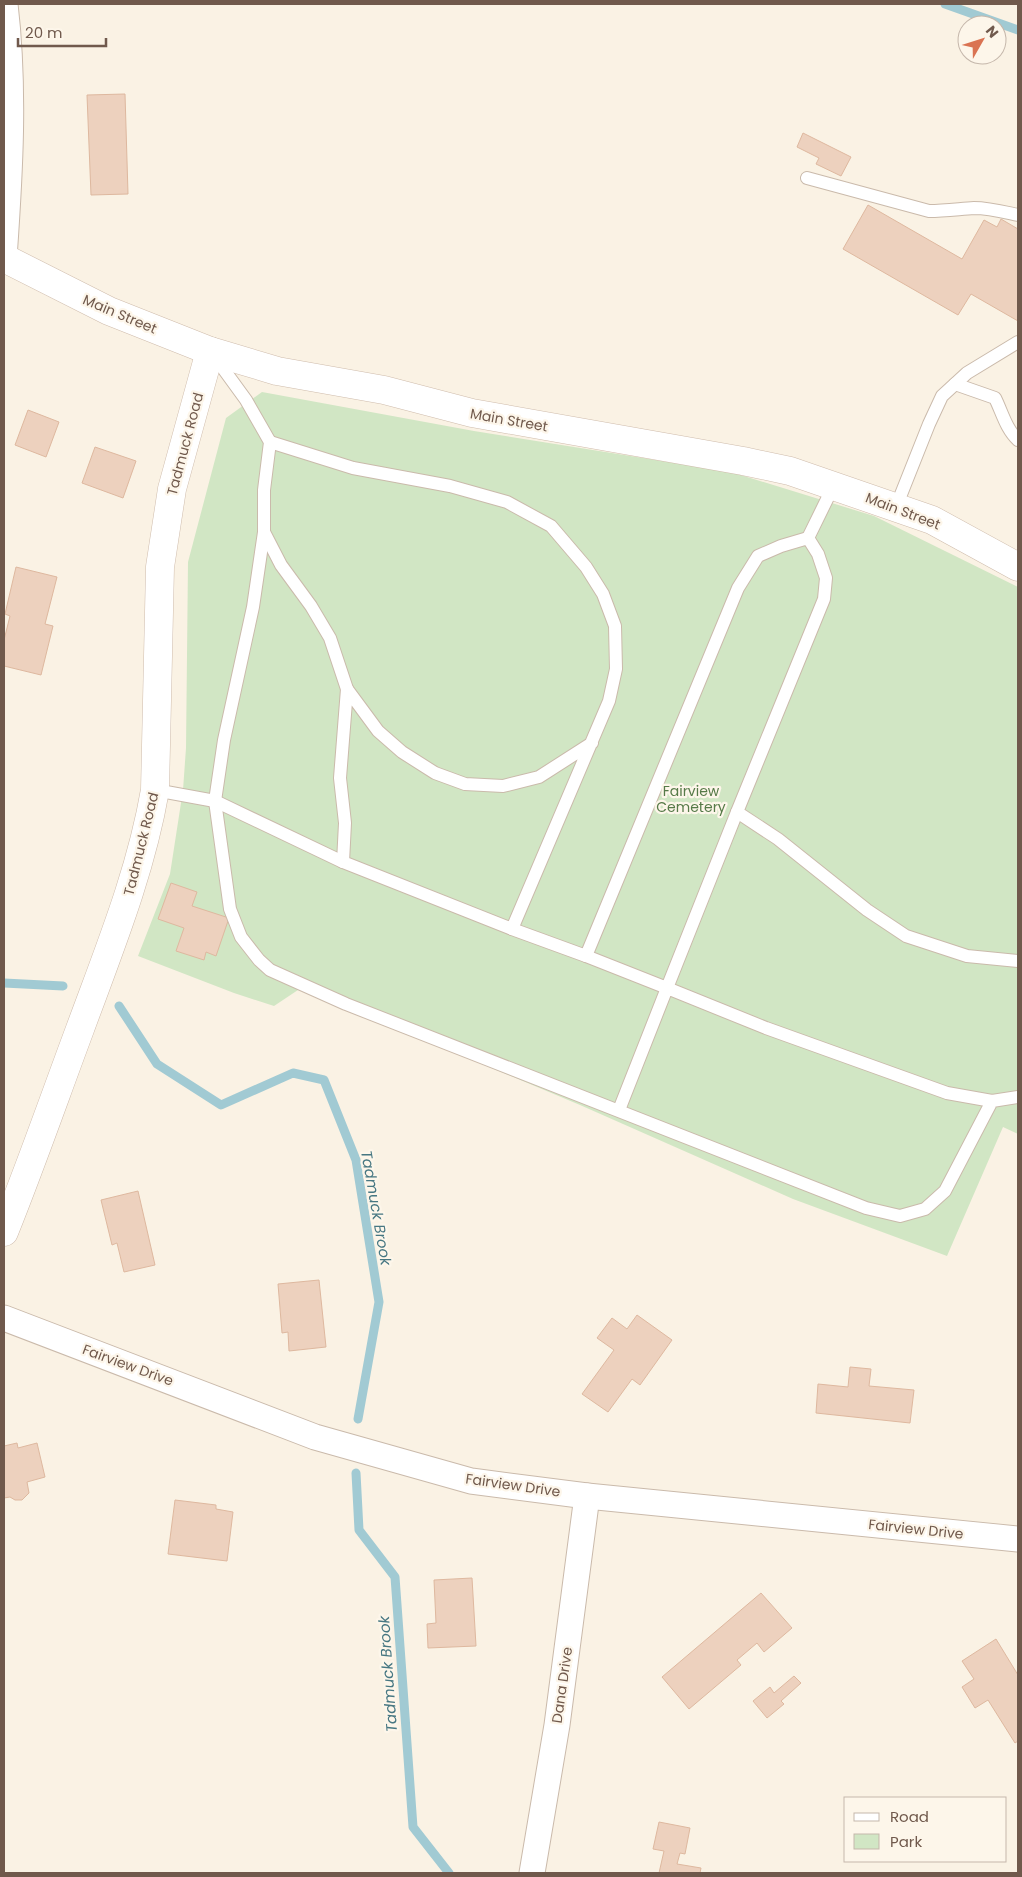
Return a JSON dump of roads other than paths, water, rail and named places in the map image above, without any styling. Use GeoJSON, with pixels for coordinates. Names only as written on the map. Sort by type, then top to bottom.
{"type":"FeatureCollection","features":[{"type":"Feature","properties":{"kind":"main road","name":"Main Street"},"geometry":{"type":"LineString","coordinates":[[4,258],[109,311],[210,351],[277,371],[384,390],[472,413],[744,461],[790,471],[932,520],[1018,567]]}},
{"type":"Feature","properties":{"kind":"main road","name":"Tadmuck Road"},"geometry":{"type":"LineString","coordinates":[[4,1232],[101,972],[137,869],[150,818],[155,790],[160,567],[172,489],[210,351]]}},
{"type":"Feature","properties":{"kind":"street"},"geometry":{"type":"LineString","coordinates":[[4,258],[11,153],[9,37],[5,4]]}},
{"type":"Feature","properties":{"kind":"street","name":"Fairview Drive"},"geometry":{"type":"LineString","coordinates":[[4,1318],[315,1437],[471,1481],[587,1496],[1018,1539]]}},
{"type":"Feature","properties":{"kind":"street","name":"Dana Drive"},"geometry":{"type":"LineString","coordinates":[[532,1873],[556,1725],[587,1496]]}},
{"type":"Feature","properties":{"kind":"lane"},"geometry":{"type":"LineString","coordinates":[[808,178],[929,211],[975,208],[1018,215]]}},
{"type":"Feature","properties":{"kind":"lane"},"geometry":{"type":"LineString","coordinates":[[896,507],[942,396],[967,373],[1018,342]]}},
{"type":"Feature","properties":{"kind":"lane"},"geometry":{"type":"LineString","coordinates":[[210,351],[246,400],[270,442],[264,490],[264,532],[253,607],[224,740],[215,801],[230,909],[241,937],[259,960],[270,970],[355,1007],[866,1208],[900,1216],[925,1209],[945,1191],[992,1101]]}},
{"type":"Feature","properties":{"kind":"lane"},"geometry":{"type":"LineString","coordinates":[[955,384],[995,398],[1004,419],[1018,440]]}},
{"type":"Feature","properties":{"kind":"lane"},"geometry":{"type":"LineString","coordinates":[[270,442],[353,468],[450,486],[507,502],[551,526],[586,567],[603,594],[615,626],[616,669],[609,701],[512,929]]}},
{"type":"Feature","properties":{"kind":"lane"},"geometry":{"type":"LineString","coordinates":[[586,956],[738,588],[758,556],[781,546],[808,538],[834,485]]}},
{"type":"Feature","properties":{"kind":"lane"},"geometry":{"type":"LineString","coordinates":[[264,532],[280,565],[311,606],[330,638],[347,689],[378,731],[402,752],[434,772],[465,784],[502,786],[539,777],[592,743]]}},
{"type":"Feature","properties":{"kind":"lane"},"geometry":{"type":"LineString","coordinates":[[619,1110],[824,599],[826,578],[818,554],[808,538]]}},
{"type":"Feature","properties":{"kind":"lane"},"geometry":{"type":"LineString","coordinates":[[343,862],[345,823],[340,778],[347,689]]}},
{"type":"Feature","properties":{"kind":"lane"},"geometry":{"type":"LineString","coordinates":[[155,790],[215,801],[343,862],[766,1028],[947,1093],[992,1101],[1018,1097]]}},
{"type":"Feature","properties":{"kind":"lane"},"geometry":{"type":"LineString","coordinates":[[737,812],[778,839],[868,910],[906,936],[967,956],[1018,961]]}},
{"type":"Feature","properties":{"kind":"waterway"},"geometry":{"type":"LineString","coordinates":[[945,4],[1018,30]]}},
{"type":"Feature","properties":{"kind":"waterway","name":"Tadmuck Brook"},"geometry":{"type":"LineString","coordinates":[[4,983],[63,986]]}},
{"type":"Feature","properties":{"kind":"waterway","name":"Tadmuck Brook"},"geometry":{"type":"LineString","coordinates":[[119,1006],[157,1064],[221,1105],[293,1073],[324,1080],[356,1160],[379,1302],[358,1419]]}},
{"type":"Feature","properties":{"kind":"waterway","name":"Tadmuck Brook"},"geometry":{"type":"LineString","coordinates":[[356,1473],[359,1530],[395,1577],[413,1827],[449,1873]]}},
{"type":"Feature","properties":{"kind":"park label","name":"Fairview Cemetery"},"geometry":{"type":"Point","coordinates":[691,800]}}]}
